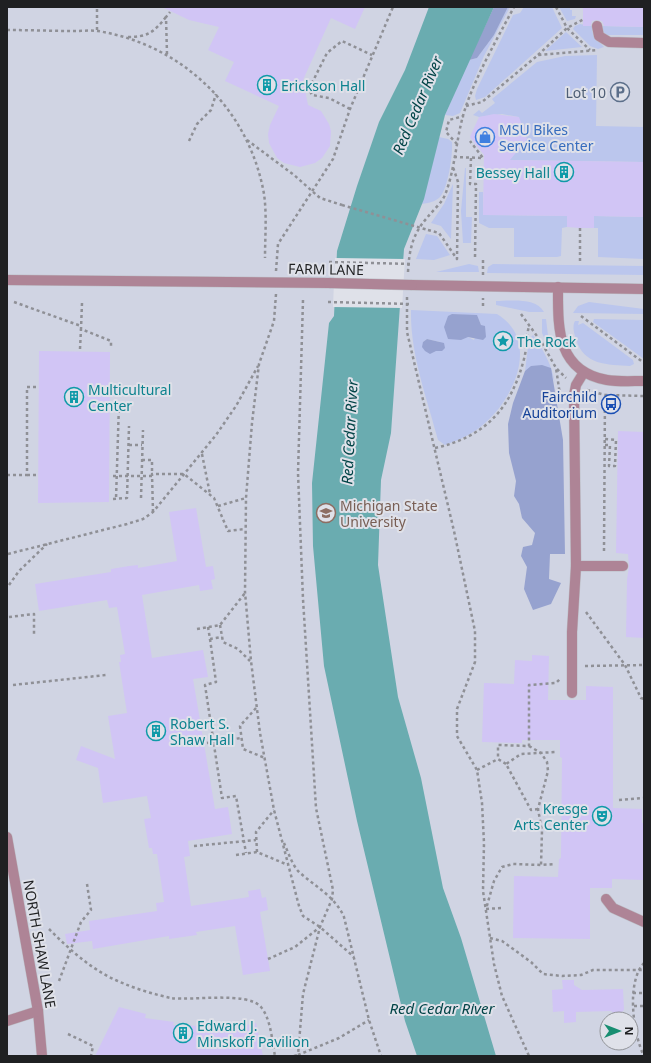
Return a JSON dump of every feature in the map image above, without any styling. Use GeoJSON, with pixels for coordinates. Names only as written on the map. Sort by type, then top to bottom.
{"type":"FeatureCollection","features":[{"type":"Feature","properties":{"kind":"street"},"geometry":{"type":"LineString","coordinates":[[597,26],[599,36],[608,42],[644,43]]}},
{"type":"Feature","properties":{"kind":"street","name":"FARM LANE"},"geometry":{"type":"LineString","coordinates":[[7,280],[329,283],[410,287],[558,287],[644,289]]}},
{"type":"Feature","properties":{"kind":"street"},"geometry":{"type":"LineString","coordinates":[[558,287],[558,316],[561,343],[574,364],[584,372],[608,380],[644,381]]}},
{"type":"Feature","properties":{"kind":"street"},"geometry":{"type":"LineString","coordinates":[[572,693],[576,566],[574,395],[576,385],[584,372]]}},
{"type":"Feature","properties":{"kind":"street"},"geometry":{"type":"LineString","coordinates":[[576,566],[623,566]]}},
{"type":"Feature","properties":{"kind":"street","name":"NORTH SHAW LANE"},"geometry":{"type":"LineString","coordinates":[[7,837],[38,1011],[42,1056]]}},
{"type":"Feature","properties":{"kind":"street"},"geometry":{"type":"LineString","coordinates":[[606,899],[613,908],[644,922]]}},
{"type":"Feature","properties":{"kind":"street"},"geometry":{"type":"LineString","coordinates":[[7,1021],[38,1011]]}},
{"type":"Feature","properties":{"kind":"path"},"geometry":{"type":"LineString","coordinates":[[97,7],[97,31]]}},
{"type":"Feature","properties":{"kind":"path"},"geometry":{"type":"LineString","coordinates":[[276,262],[278,244],[333,159],[350,109],[393,7]]}},
{"type":"Feature","properties":{"kind":"path"},"geometry":{"type":"LineString","coordinates":[[408,274],[409,251],[412,240],[424,220],[444,197],[453,166],[466,106],[490,52],[514,7]]}},
{"type":"Feature","properties":{"kind":"path"},"geometry":{"type":"LineString","coordinates":[[556,7],[567,28],[591,50]]}},
{"type":"Feature","properties":{"kind":"path"},"geometry":{"type":"LineString","coordinates":[[125,37],[143,37],[156,29],[170,12]]}},
{"type":"Feature","properties":{"kind":"path"},"geometry":{"type":"LineString","coordinates":[[166,17],[167,54]]}},
{"type":"Feature","properties":{"kind":"path"},"geometry":{"type":"LineString","coordinates":[[466,106],[482,102],[538,55],[567,28],[584,19]]}},
{"type":"Feature","properties":{"kind":"path"},"geometry":{"type":"LineString","coordinates":[[7,30],[97,31],[125,37],[167,54],[199,77],[216,94],[233,117],[247,140],[258,170],[264,196],[266,215],[264,258]]}},
{"type":"Feature","properties":{"kind":"path"},"geometry":{"type":"LineString","coordinates":[[350,109],[329,98],[312,95],[309,89],[327,53],[342,41],[372,55]]}},
{"type":"Feature","properties":{"kind":"path"},"geometry":{"type":"LineString","coordinates":[[538,55],[598,50]]}},
{"type":"Feature","properties":{"kind":"path"},"geometry":{"type":"LineString","coordinates":[[189,141],[197,124],[211,110],[216,94]]}},
{"type":"Feature","properties":{"kind":"path"},"geometry":{"type":"LineString","coordinates":[[457,144],[446,132],[449,120],[464,116]]}},
{"type":"Feature","properties":{"kind":"path"},"geometry":{"type":"LineString","coordinates":[[247,140],[249,140],[320,198],[439,233],[458,259],[458,182],[453,166]]}},
{"type":"Feature","properties":{"kind":"path"},"geometry":{"type":"LineString","coordinates":[[454,157],[483,158],[470,141]]}},
{"type":"Feature","properties":{"kind":"path"},"geometry":{"type":"LineString","coordinates":[[471,158],[470,184],[476,184],[478,188],[475,258]]}},
{"type":"Feature","properties":{"kind":"path"},"geometry":{"type":"LineString","coordinates":[[580,228],[580,261]]}},
{"type":"Feature","properties":{"kind":"path"},"geometry":{"type":"LineString","coordinates":[[329,262],[412,264]]}},
{"type":"Feature","properties":{"kind":"path"},"geometry":{"type":"LineString","coordinates":[[410,287],[407,332],[475,631],[475,662],[457,709],[457,736],[477,770],[482,803],[483,891],[490,938],[502,996],[530,1056]]}},
{"type":"Feature","properties":{"kind":"path"},"geometry":{"type":"LineString","coordinates":[[8,554],[127,524],[143,519],[153,512],[202,454],[236,406],[259,364],[274,321],[275,300]]}},
{"type":"Feature","properties":{"kind":"path"},"geometry":{"type":"LineString","coordinates":[[298,1056],[303,994],[320,927],[332,898],[333,890],[316,808],[311,755],[303,599],[298,473],[303,300]]}},
{"type":"Feature","properties":{"kind":"path"},"geometry":{"type":"LineString","coordinates":[[14,302],[81,328],[111,342],[111,347]]}},
{"type":"Feature","properties":{"kind":"path"},"geometry":{"type":"LineString","coordinates":[[328,302],[411,304]]}},
{"type":"Feature","properties":{"kind":"path"},"geometry":{"type":"LineString","coordinates":[[80,349],[82,303]]}},
{"type":"Feature","properties":{"kind":"path"},"geometry":{"type":"LineString","coordinates":[[521,314],[542,343],[556,368],[561,398]]}},
{"type":"Feature","properties":{"kind":"path"},"geometry":{"type":"LineString","coordinates":[[581,316],[644,363]]}},
{"type":"Feature","properties":{"kind":"path"},"geometry":{"type":"LineString","coordinates":[[434,448],[471,437],[488,424],[504,406],[516,383],[524,358],[526,336],[530,326]]}},
{"type":"Feature","properties":{"kind":"path"},"geometry":{"type":"LineString","coordinates":[[259,364],[246,498],[245,592],[251,661],[264,758],[274,810],[303,916],[320,927],[354,957]]}},
{"type":"Feature","properties":{"kind":"path"},"geometry":{"type":"LineString","coordinates":[[27,475],[27,387],[36,387]]}},
{"type":"Feature","properties":{"kind":"path"},"geometry":{"type":"LineString","coordinates":[[604,551],[606,395]]}},
{"type":"Feature","properties":{"kind":"path"},"geometry":{"type":"LineString","coordinates":[[114,403],[119,403],[116,499]]}},
{"type":"Feature","properties":{"kind":"path"},"geometry":{"type":"LineString","coordinates":[[113,499],[127,498],[129,426]]}},
{"type":"Feature","properties":{"kind":"path"},"geometry":{"type":"LineString","coordinates":[[141,498],[143,430]]}},
{"type":"Feature","properties":{"kind":"path"},"geometry":{"type":"LineString","coordinates":[[605,440],[616,440],[615,466],[609,466],[610,445],[605,445]]}},
{"type":"Feature","properties":{"kind":"path"},"geometry":{"type":"LineString","coordinates":[[129,445],[142,445]]}},
{"type":"Feature","properties":{"kind":"path"},"geometry":{"type":"LineString","coordinates":[[202,454],[211,495]]}},
{"type":"Feature","properties":{"kind":"path"},"geometry":{"type":"LineString","coordinates":[[142,460],[152,460],[153,512]]}},
{"type":"Feature","properties":{"kind":"path"},"geometry":{"type":"LineString","coordinates":[[113,476],[184,474],[211,495],[218,506],[228,531],[245,529]]}},
{"type":"Feature","properties":{"kind":"path"},"geometry":{"type":"LineString","coordinates":[[7,475],[36,475]]}},
{"type":"Feature","properties":{"kind":"path"},"geometry":{"type":"LineString","coordinates":[[218,506],[246,498]]}},
{"type":"Feature","properties":{"kind":"path"},"geometry":{"type":"LineString","coordinates":[[9,585],[19,571],[47,544]]}},
{"type":"Feature","properties":{"kind":"path"},"geometry":{"type":"LineString","coordinates":[[197,629],[220,625],[245,592]]}},
{"type":"Feature","properties":{"kind":"path"},"geometry":{"type":"LineString","coordinates":[[574,597],[625,665],[641,698],[644,699]]}},
{"type":"Feature","properties":{"kind":"path"},"geometry":{"type":"LineString","coordinates":[[9,617],[34,614],[34,634]]}},
{"type":"Feature","properties":{"kind":"path"},"geometry":{"type":"LineString","coordinates":[[220,625],[223,642],[238,649],[251,661]]}},
{"type":"Feature","properties":{"kind":"path"},"geometry":{"type":"LineString","coordinates":[[208,627],[216,682],[204,685],[222,798],[236,796],[246,853]]}},
{"type":"Feature","properties":{"kind":"path"},"geometry":{"type":"LineString","coordinates":[[210,639],[222,637]]}},
{"type":"Feature","properties":{"kind":"path"},"geometry":{"type":"LineString","coordinates":[[529,746],[529,685],[556,683],[564,676],[565,666],[644,665]]}},
{"type":"Feature","properties":{"kind":"path"},"geometry":{"type":"LineString","coordinates":[[13,685],[106,675]]}},
{"type":"Feature","properties":{"kind":"path"},"geometry":{"type":"LineString","coordinates":[[257,708],[240,726],[241,738],[243,749],[264,758]]}},
{"type":"Feature","properties":{"kind":"path"},"geometry":{"type":"LineString","coordinates":[[207,743],[241,738]]}},
{"type":"Feature","properties":{"kind":"path"},"geometry":{"type":"LineString","coordinates":[[498,758],[498,745],[529,746],[541,753],[547,762],[548,771],[538,809],[542,831],[541,865]]}},
{"type":"Feature","properties":{"kind":"path"},"geometry":{"type":"LineString","coordinates":[[506,764],[521,754],[556,752]]}},
{"type":"Feature","properties":{"kind":"path"},"geometry":{"type":"LineString","coordinates":[[477,770],[498,758]]}},
{"type":"Feature","properties":{"kind":"path"},"geometry":{"type":"LineString","coordinates":[[498,758],[506,764],[531,810],[538,809]]}},
{"type":"Feature","properties":{"kind":"path"},"geometry":{"type":"LineString","coordinates":[[619,800],[644,798]]}},
{"type":"Feature","properties":{"kind":"path"},"geometry":{"type":"LineString","coordinates":[[258,852],[256,832],[274,810]]}},
{"type":"Feature","properties":{"kind":"path"},"geometry":{"type":"LineString","coordinates":[[282,839],[297,870],[332,898],[344,917],[369,1020],[381,1056]]}},
{"type":"Feature","properties":{"kind":"path"},"geometry":{"type":"LineString","coordinates":[[194,846],[256,840]]}},
{"type":"Feature","properties":{"kind":"path"},"geometry":{"type":"LineString","coordinates":[[236,855],[258,852],[288,865]]}},
{"type":"Feature","properties":{"kind":"path"},"geometry":{"type":"LineString","coordinates":[[486,909],[494,881],[502,867],[513,864],[555,864]]}},
{"type":"Feature","properties":{"kind":"path"},"geometry":{"type":"LineString","coordinates":[[59,981],[81,922],[91,910],[87,884]]}},
{"type":"Feature","properties":{"kind":"path"},"geometry":{"type":"LineString","coordinates":[[486,909],[501,908]]}},
{"type":"Feature","properties":{"kind":"path"},"geometry":{"type":"LineString","coordinates":[[268,959],[294,947],[320,927]]}},
{"type":"Feature","properties":{"kind":"path"},"geometry":{"type":"LineString","coordinates":[[49,929],[71,950],[96,968],[131,986],[171,998],[228,997],[247,1000],[260,1006],[267,1019],[275,1056]]}},
{"type":"Feature","properties":{"kind":"path"},"geometry":{"type":"LineString","coordinates":[[490,938],[502,942],[531,962],[543,974],[562,976],[581,975],[593,970],[644,970]]}},
{"type":"Feature","properties":{"kind":"path"},"geometry":{"type":"LineString","coordinates":[[644,963],[638,970],[633,993],[636,1032],[644,1056]]}},
{"type":"Feature","properties":{"kind":"path"},"geometry":{"type":"LineString","coordinates":[[633,993],[644,992]]}},
{"type":"Feature","properties":{"kind":"path"},"geometry":{"type":"LineString","coordinates":[[634,1006],[644,1006]]}},
{"type":"Feature","properties":{"kind":"path"},"geometry":{"type":"LineString","coordinates":[[294,1056],[298,1056],[339,1038],[369,1020]]}},
{"type":"Feature","properties":{"kind":"path"},"geometry":{"type":"LineString","coordinates":[[68,1034],[93,1046],[91,1056],[87,1056]]}},
{"type":"Feature","properties":{"kind":"shaded area","name":"Michigan State University"},"geometry":{"type":"Polygon","coordinates":[[[7,7],[644,7],[644,1056],[7,1056],[7,7]]]}},
{"type":"Feature","properties":{"kind":"shaded area"},"geometry":{"type":"Polygon","coordinates":[[[494,7],[508,7],[494,35],[477,58],[469,60],[494,7]]]}},
{"type":"Feature","properties":{"kind":"shaded area"},"geometry":{"type":"Polygon","coordinates":[[[508,7],[510,7],[484,56],[460,113],[453,116],[445,115],[469,60],[477,58],[494,35],[508,7]]]}},
{"type":"Feature","properties":{"kind":"shaded area"},"geometry":{"type":"Polygon","coordinates":[[[524,7],[552,7],[562,28],[485,97],[476,100],[475,96],[477,89],[513,15],[520,13],[524,7]]]}},
{"type":"Feature","properties":{"kind":"shaded area"},"geometry":{"type":"Polygon","coordinates":[[[559,7],[570,7],[570,10],[572,10],[572,16],[576,16],[575,19],[567,21],[559,7]]]}},
{"type":"Feature","properties":{"kind":"shaded area"},"geometry":{"type":"Polygon","coordinates":[[[580,24],[592,26],[593,35],[604,47],[598,49],[590,46],[573,29],[575,26],[580,24]]]}},
{"type":"Feature","properties":{"kind":"shaded area"},"geometry":{"type":"Polygon","coordinates":[[[600,26],[644,27],[644,35],[603,35],[600,26]]]}},
{"type":"Feature","properties":{"kind":"shaded area"},"geometry":{"type":"Polygon","coordinates":[[[566,32],[582,47],[545,51],[566,32]]]}},
{"type":"Feature","properties":{"kind":"shaded area"},"geometry":{"type":"Polygon","coordinates":[[[597,55],[596,126],[644,127],[644,162],[510,160],[519,117],[502,114],[479,117],[473,115],[479,110],[482,113],[495,103],[492,99],[537,62],[565,56],[597,55]]]}},
{"type":"Feature","properties":{"kind":"shaded area"},"geometry":{"type":"Polygon","coordinates":[[[439,137],[448,139],[452,142],[451,163],[448,179],[443,193],[438,199],[422,204],[439,137]]]}},
{"type":"Feature","properties":{"kind":"shaded area"},"geometry":{"type":"Polygon","coordinates":[[[465,168],[466,217],[472,217],[471,243],[463,243],[461,211],[465,168]]]}},
{"type":"Feature","properties":{"kind":"shaded area"},"geometry":{"type":"Polygon","coordinates":[[[453,184],[451,239],[441,226],[431,223],[444,204],[453,184]]]}},
{"type":"Feature","properties":{"kind":"shaded area"},"geometry":{"type":"Polygon","coordinates":[[[479,192],[483,192],[483,215],[567,216],[567,227],[562,228],[561,256],[514,257],[514,228],[489,228],[479,223],[479,192]]]}},
{"type":"Feature","properties":{"kind":"shaded area"},"geometry":{"type":"Polygon","coordinates":[[[594,216],[644,217],[644,259],[598,257],[598,228],[594,228],[594,216]]]}},
{"type":"Feature","properties":{"kind":"shaded area"},"geometry":{"type":"Polygon","coordinates":[[[426,234],[437,236],[450,255],[434,260],[416,259],[426,234]]]}},
{"type":"Feature","properties":{"kind":"shaded area"},"geometry":{"type":"Polygon","coordinates":[[[469,264],[478,266],[479,272],[436,272],[469,264]]]}},
{"type":"Feature","properties":{"kind":"shaded area"},"geometry":{"type":"Polygon","coordinates":[[[493,264],[644,266],[644,275],[487,273],[488,267],[493,264]]]}},
{"type":"Feature","properties":{"kind":"shaded area"},"geometry":{"type":"Polygon","coordinates":[[[496,301],[529,302],[540,307],[544,312],[529,312],[496,305],[496,301]]]}},
{"type":"Feature","properties":{"kind":"shaded area"},"geometry":{"type":"Polygon","coordinates":[[[589,302],[644,309],[644,314],[573,313],[578,306],[589,302]]]}},
{"type":"Feature","properties":{"kind":"shaded area"},"geometry":{"type":"Polygon","coordinates":[[[411,310],[497,314],[510,325],[517,338],[520,353],[518,368],[506,399],[496,412],[480,427],[466,436],[445,445],[438,440],[424,392],[416,359],[411,326],[411,310]],[[452,314],[468,337],[474,340],[481,325],[477,316],[452,314]],[[427,339],[423,342],[436,351],[442,351],[440,342],[427,339]]]}},
{"type":"Feature","properties":{"kind":"shaded area"},"geometry":{"type":"Polygon","coordinates":[[[452,314],[477,315],[481,325],[485,326],[486,337],[483,340],[468,337],[461,340],[448,339],[444,327],[448,316],[452,314]]]}},
{"type":"Feature","properties":{"kind":"shaded area"},"geometry":{"type":"Polygon","coordinates":[[[542,319],[546,319],[550,351],[542,333],[542,319]]]}},
{"type":"Feature","properties":{"kind":"shaded area"},"geometry":{"type":"Polygon","coordinates":[[[594,319],[644,320],[644,359],[593,322],[594,319]]]}},
{"type":"Feature","properties":{"kind":"shaded area"},"geometry":{"type":"Polygon","coordinates":[[[575,321],[579,321],[578,325],[583,323],[633,360],[634,364],[630,366],[613,365],[590,359],[579,348],[574,332],[575,321]]]}},
{"type":"Feature","properties":{"kind":"shaded area"},"geometry":{"type":"Polygon","coordinates":[[[533,335],[547,358],[555,384],[550,368],[537,366],[525,371],[529,339],[533,335]]]}},
{"type":"Feature","properties":{"kind":"shaded area"},"geometry":{"type":"Polygon","coordinates":[[[427,339],[444,343],[445,348],[442,351],[436,351],[430,354],[422,347],[423,342],[427,339]]]}},
{"type":"Feature","properties":{"kind":"shaded area"},"geometry":{"type":"Polygon","coordinates":[[[542,365],[551,368],[563,440],[565,554],[550,554],[549,579],[561,583],[551,604],[533,610],[524,589],[527,567],[521,556],[523,547],[532,545],[535,533],[522,518],[519,504],[514,496],[516,481],[509,453],[508,424],[513,403],[525,371],[531,366],[542,365]]]}},
{"type":"Feature","properties":{"kind":"water","name":"Red Cedar River"},"geometry":{"type":"Polygon","coordinates":[[[429,7],[494,7],[445,115],[424,199],[404,249],[391,433],[381,480],[378,565],[398,697],[421,778],[443,888],[461,938],[496,1056],[417,1056],[405,1021],[357,821],[324,666],[313,546],[312,483],[329,323],[334,316],[337,251],[379,122],[405,70],[429,7]]]}},
{"type":"Feature","properties":{"kind":"pier"},"geometry":{"type":"Polygon","coordinates":[[[335,258],[405,259],[402,308],[333,307],[335,258]]]}},
{"type":"Feature","properties":{"kind":"building","name":"Erickson Hall"},"geometry":{"type":"Polygon","coordinates":[[[162,7],[365,7],[355,29],[331,18],[303,80],[308,105],[321,111],[329,124],[331,131],[330,146],[322,158],[315,163],[300,167],[284,163],[277,158],[269,143],[268,134],[270,125],[279,106],[225,81],[234,62],[208,50],[219,27],[189,20],[162,7]]]}},
{"type":"Feature","properties":{"kind":"building"},"geometry":{"type":"Polygon","coordinates":[[[583,7],[644,7],[644,27],[604,26],[602,21],[596,20],[592,21],[591,26],[583,26],[583,7]]]}},
{"type":"Feature","properties":{"kind":"building","name":"Bessey Hall"},"geometry":{"type":"Polygon","coordinates":[[[494,114],[519,117],[527,139],[510,160],[644,162],[644,217],[594,216],[594,228],[580,228],[567,227],[567,216],[483,215],[484,155],[470,137],[479,117],[494,114]]]}},
{"type":"Feature","properties":{"kind":"building","name":"Multicultural Center"},"geometry":{"type":"Polygon","coordinates":[[[39,351],[110,352],[109,502],[38,503],[39,351]]]}},
{"type":"Feature","properties":{"kind":"building"},"geometry":{"type":"Polygon","coordinates":[[[618,431],[644,432],[644,638],[626,637],[627,580],[629,566],[628,554],[616,553],[618,431]]]}},
{"type":"Feature","properties":{"kind":"building","name":"Robert S. Shaw Hall"},"geometry":{"type":"Polygon","coordinates":[[[196,508],[206,567],[213,566],[215,579],[211,580],[213,589],[200,591],[199,585],[142,595],[152,658],[203,650],[208,677],[193,679],[215,809],[228,807],[232,834],[188,841],[190,856],[184,857],[191,906],[249,897],[248,891],[260,889],[262,898],[266,897],[268,910],[260,912],[270,971],[243,975],[235,926],[196,932],[197,935],[169,939],[169,936],[93,949],[92,941],[67,944],[65,934],[90,930],[89,921],[157,911],[156,903],[164,902],[157,854],[153,854],[152,848],[149,848],[144,819],[151,818],[147,796],[103,803],[98,768],[76,760],[81,746],[115,759],[108,716],[127,713],[119,662],[121,662],[120,655],[125,654],[117,607],[109,608],[107,600],[39,611],[35,584],[111,572],[111,569],[129,566],[138,565],[138,568],[177,561],[169,512],[196,508]]]}},
{"type":"Feature","properties":{"kind":"building","name":"Kresge Arts Center"},"geometry":{"type":"Polygon","coordinates":[[[532,655],[549,656],[548,700],[586,700],[586,686],[613,687],[613,808],[642,809],[642,823],[644,823],[644,880],[612,879],[612,888],[590,888],[590,939],[513,938],[514,876],[558,877],[559,859],[561,858],[562,758],[560,757],[560,740],[522,740],[522,743],[482,742],[484,683],[514,684],[515,660],[532,661],[532,655]]]}},
{"type":"Feature","properties":{"kind":"building"},"geometry":{"type":"Polygon","coordinates":[[[562,980],[574,980],[574,985],[582,990],[623,989],[624,1010],[576,1012],[576,1022],[564,1023],[564,1011],[553,1012],[552,990],[563,989],[562,980]]]}},
{"type":"Feature","properties":{"kind":"building","name":"Edward J. Minskoff Pavilion"},"geometry":{"type":"Polygon","coordinates":[[[119,1007],[146,1014],[145,1018],[174,1022],[173,1025],[201,1026],[201,1029],[229,1026],[229,1029],[256,1023],[263,1056],[95,1056],[119,1007]]]}},
{"type":"Feature","properties":{"kind":"place","name":"Erickson Hall"},"geometry":{"type":"Point","coordinates":[267,85]}},
{"type":"Feature","properties":{"kind":"place","name":"Lot 10"},"geometry":{"type":"Point","coordinates":[620,92]}},
{"type":"Feature","properties":{"kind":"place","name":"MSU Bikes Service Center"},"geometry":{"type":"Point","coordinates":[485,137]}},
{"type":"Feature","properties":{"kind":"place","name":"Bessey Hall"},"geometry":{"type":"Point","coordinates":[564,172]}},
{"type":"Feature","properties":{"kind":"place","name":"The Rock"},"geometry":{"type":"Point","coordinates":[503,341]}},
{"type":"Feature","properties":{"kind":"place","name":"Multicultural Center"},"geometry":{"type":"Point","coordinates":[74,397]}},
{"type":"Feature","properties":{"kind":"place","name":"Fairchild Auditorium"},"geometry":{"type":"Point","coordinates":[611,404]}},
{"type":"Feature","properties":{"kind":"place","name":"Michigan State University"},"geometry":{"type":"Point","coordinates":[326,513]}},
{"type":"Feature","properties":{"kind":"place","name":"Robert S. Shaw Hall"},"geometry":{"type":"Point","coordinates":[156,731]}},
{"type":"Feature","properties":{"kind":"place","name":"Kresge Arts Center"},"geometry":{"type":"Point","coordinates":[602,816]}},
{"type":"Feature","properties":{"kind":"place","name":"Edward J. Minskoff Pavilion"},"geometry":{"type":"Point","coordinates":[183,1033]}}]}
